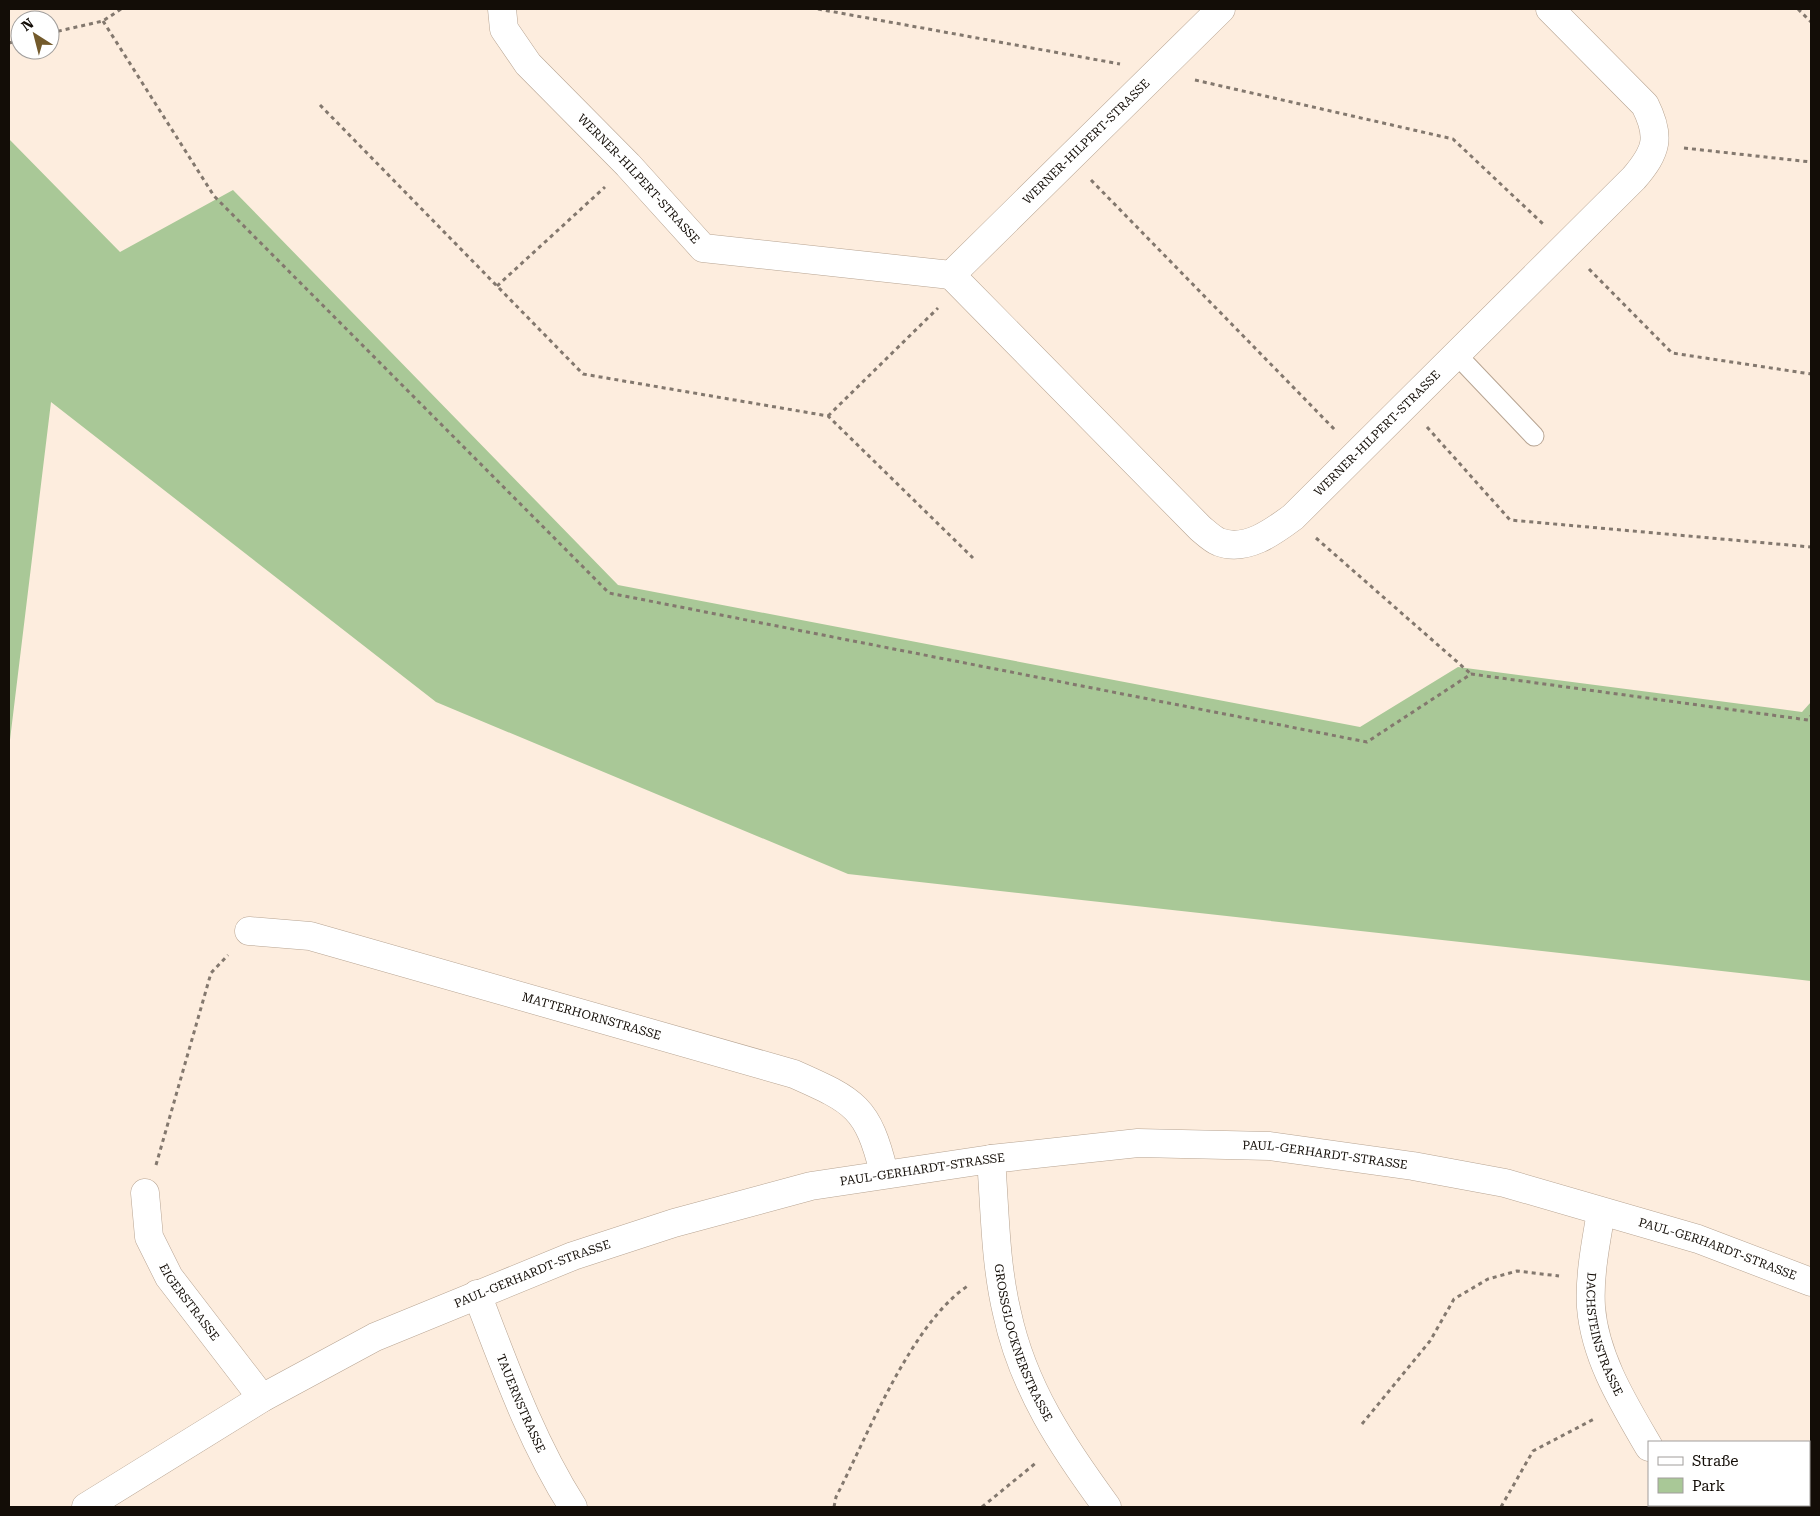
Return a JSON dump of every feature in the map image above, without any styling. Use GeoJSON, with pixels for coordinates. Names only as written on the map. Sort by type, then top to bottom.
{"type":"FeatureCollection","features":[{"type":"Feature","properties":{"kind":"street","name":"WERNER-HILPERT-STRASSE"},"geometry":{"type":"LineString","coordinates":[[502,9],[504,29],[528,64],[628,165],[703,248],[956,280],[1200,528],[1218,541],[1230,544],[1248,543],[1270,534],[1293,517],[1634,178],[1650,159],[1654,145],[1654,123],[1645,105],[1550,9]]}},
{"type":"Feature","properties":{"kind":"street","name":"WERNER-HILPERT-STRASSE"},"geometry":{"type":"LineString","coordinates":[[956,280],[1070,158],[1221,9]]}},
{"type":"Feature","properties":{"kind":"street","name":"MATTERHORNSTRASSE"},"geometry":{"type":"LineString","coordinates":[[249,931],[310,936],[794,1074],[848,1101],[865,1117],[876,1144],[884,1173]]}},
{"type":"Feature","properties":{"kind":"street","name":"PAUL-GERHARDT-STRASSE"},"geometry":{"type":"LineString","coordinates":[[86,1507],[262,1398],[375,1337],[573,1256],[674,1223],[811,1186],[884,1173],[991,1159],[1138,1143],[1270,1146],[1413,1166],[1505,1182],[1601,1212],[1698,1239],[1811,1282]]}},
{"type":"Feature","properties":{"kind":"street","name":"GROSSGLOCKNERSTRASSE"},"geometry":{"type":"LineString","coordinates":[[991,1159],[998,1265],[1007,1314],[1018,1355],[1039,1404],[1062,1444],[1107,1507]]}},
{"type":"Feature","properties":{"kind":"street","name":"EIGERSTRASSE"},"geometry":{"type":"LineString","coordinates":[[145,1193],[149,1237],[169,1277],[262,1398]]}},
{"type":"Feature","properties":{"kind":"street","name":"DACHSTEINSTRASSE"},"geometry":{"type":"LineString","coordinates":[[1601,1212],[1592,1281],[1591,1307],[1598,1345],[1623,1404],[1648,1445]]}},
{"type":"Feature","properties":{"kind":"street","name":"TAUERNSTRASSE"},"geometry":{"type":"LineString","coordinates":[[477,1294],[528,1422],[559,1485],[573,1507]]}},
{"type":"Feature","properties":{"kind":"lane"},"geometry":{"type":"LineString","coordinates":[[1457,355],[1534,436]]}},
{"type":"Feature","properties":{"kind":"path"},"geometry":{"type":"LineString","coordinates":[[60,32],[103,22],[121,9]]}},
{"type":"Feature","properties":{"kind":"path"},"geometry":{"type":"LineString","coordinates":[[818,9],[1157,71],[1452,139],[1566,246],[1672,353],[1811,374]]}},
{"type":"Feature","properties":{"kind":"path"},"geometry":{"type":"LineString","coordinates":[[1798,9],[1811,22]]}},
{"type":"Feature","properties":{"kind":"path"},"geometry":{"type":"LineString","coordinates":[[103,22],[214,196],[608,593],[1367,742],[1471,674]]}},
{"type":"Feature","properties":{"kind":"path"},"geometry":{"type":"LineString","coordinates":[[320,105],[583,374],[828,416],[973,558]]}},
{"type":"Feature","properties":{"kind":"path"},"geometry":{"type":"LineString","coordinates":[[1654,145],[1811,162]]}},
{"type":"Feature","properties":{"kind":"path"},"geometry":{"type":"LineString","coordinates":[[1070,158],[1358,454]]}},
{"type":"Feature","properties":{"kind":"path"},"geometry":{"type":"LineString","coordinates":[[497,286],[628,165]]}},
{"type":"Feature","properties":{"kind":"path"},"geometry":{"type":"LineString","coordinates":[[828,416],[956,280]]}},
{"type":"Feature","properties":{"kind":"path"},"geometry":{"type":"LineString","coordinates":[[1407,404],[1510,520],[1811,547]]}},
{"type":"Feature","properties":{"kind":"path"},"geometry":{"type":"LineString","coordinates":[[1293,517],[1471,674],[1808,720],[1811,716]]}},
{"type":"Feature","properties":{"kind":"path"},"geometry":{"type":"LineString","coordinates":[[160,1157],[211,973]]}},
{"type":"Feature","properties":{"kind":"path"},"geometry":{"type":"LineString","coordinates":[[834,1507],[836,1498],[889,1390],[921,1337],[951,1297],[998,1265]]}},
{"type":"Feature","properties":{"kind":"path"},"geometry":{"type":"LineString","coordinates":[[1362,1424],[1430,1341],[1454,1299],[1488,1279],[1517,1271],[1592,1281]]}},
{"type":"Feature","properties":{"kind":"path"},"geometry":{"type":"LineString","coordinates":[[1500,1507],[1533,1451],[1623,1404]]}},
{"type":"Feature","properties":{"kind":"path"},"geometry":{"type":"LineString","coordinates":[[982,1507],[1026,1470],[1062,1444]]}},
{"type":"Feature","properties":{"kind":"green space"},"geometry":{"type":"Polygon","coordinates":[[[9,139],[120,252],[233,190],[618,585],[1360,727],[1458,667],[1802,712],[1811,702],[1811,981],[848,874],[436,702],[51,402],[9,748],[9,139]]]}}]}
